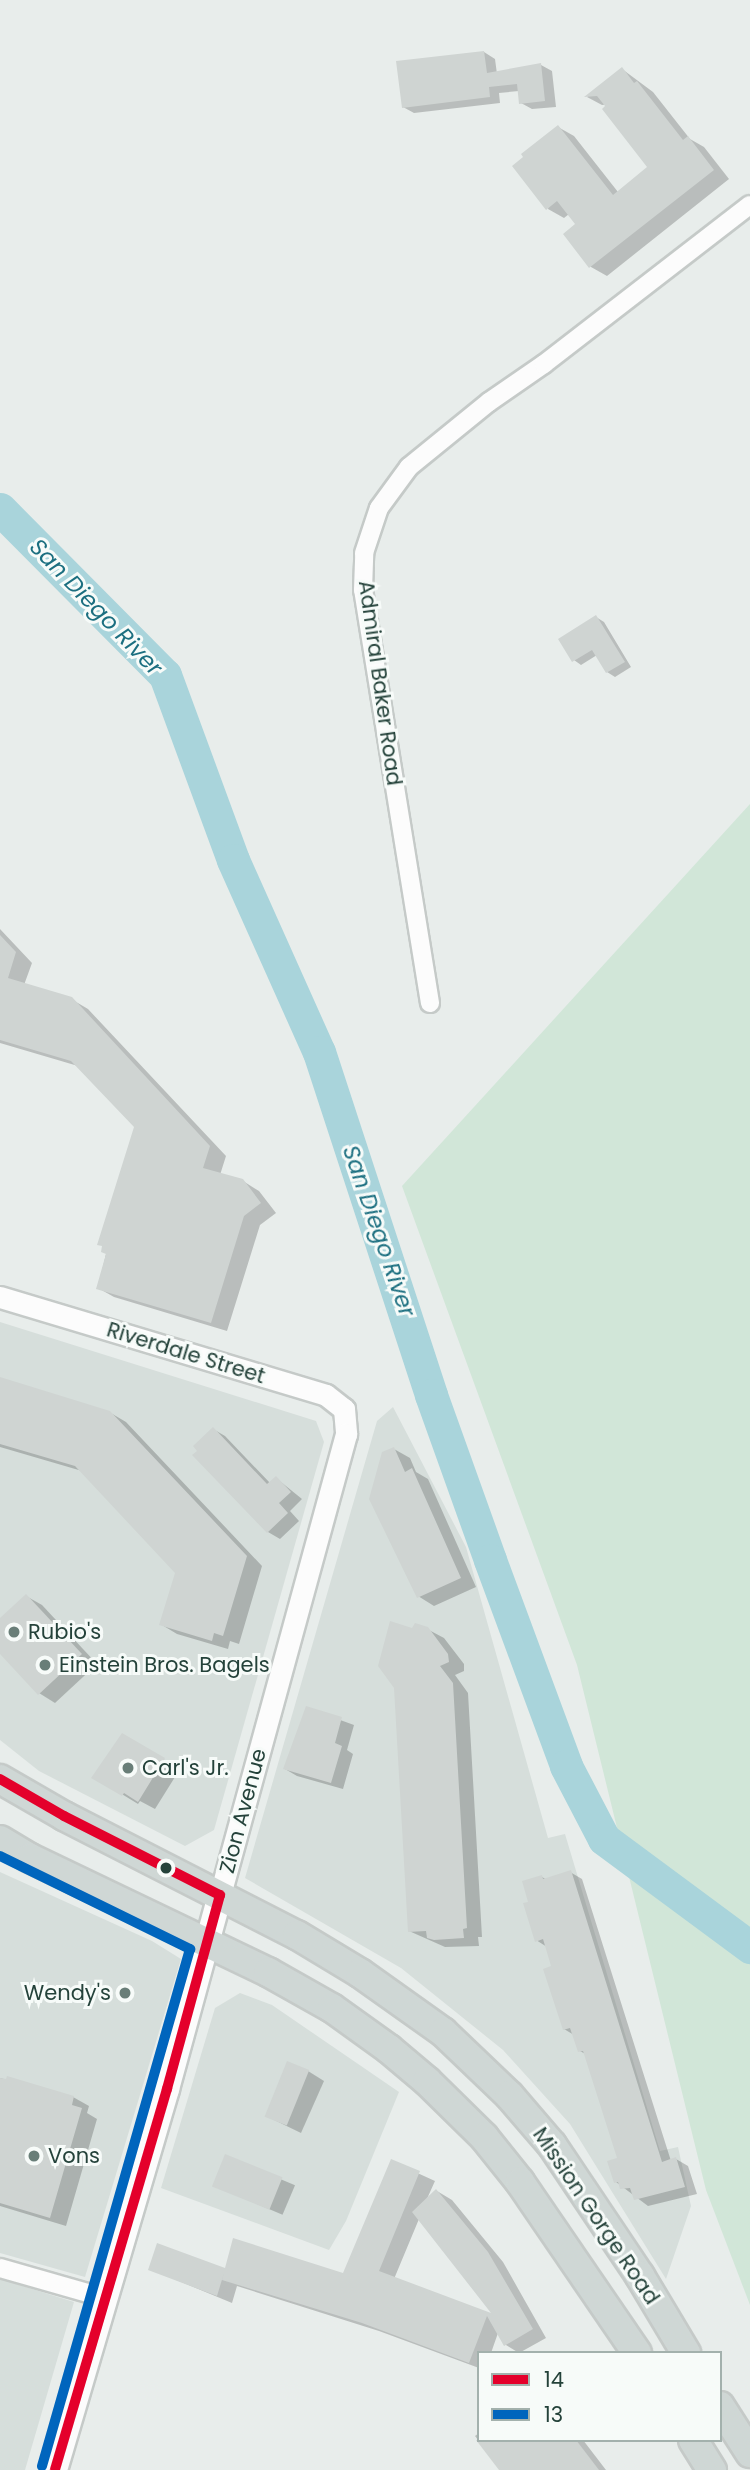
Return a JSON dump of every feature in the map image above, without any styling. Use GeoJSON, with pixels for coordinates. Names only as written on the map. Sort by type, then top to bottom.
{"type":"FeatureCollection","features":[{"type":"Feature","properties":{"kind":"main road","name":"Mission Gorge Road"},"geometry":{"type":"LineString","coordinates":[[0,1779],[64,1816],[297,1935],[417,2011],[443,2032],[509,2095],[552,2145],[640,2276],[685,2351]]}},
{"type":"Feature","properties":{"kind":"main road","name":"Mission Gorge Road"},"geometry":{"type":"LineString","coordinates":[[0,1840],[30,1858],[207,1941],[332,2008],[427,2081],[484,2137],[520,2182],[636,2351]]}},
{"type":"Feature","properties":{"kind":"main road","name":"Zion Avenue"},"geometry":{"type":"LineString","coordinates":[[55,2470],[220,1895]]}},
{"type":"Feature","properties":{"kind":"main road"},"geometry":{"type":"LineString","coordinates":[[722,2409],[750,2453]]}},
{"type":"Feature","properties":{"kind":"main road"},"geometry":{"type":"LineString","coordinates":[[694,2442],[712,2470]]}},
{"type":"Feature","properties":{"kind":"street","name":"Admiral Baker Road"},"geometry":{"type":"LineString","coordinates":[[430,1003],[363,590],[364,553],[379,508],[410,467],[489,402],[544,364],[750,205]]}},
{"type":"Feature","properties":{"kind":"street","name":"Riverdale Street"},"geometry":{"type":"LineString","coordinates":[[0,1297],[326,1395],[344,1409],[346,1434]]}},
{"type":"Feature","properties":{"kind":"street","name":"Zion Avenue"},"geometry":{"type":"LineString","coordinates":[[220,1895],[346,1434]]}},
{"type":"Feature","properties":{"kind":"street"},"geometry":{"type":"LineString","coordinates":[[0,2268],[105,2298]]}},
{"type":"Feature","properties":{"kind":"shaded area"},"geometry":{"type":"Polygon","coordinates":[[[0,1322],[316,1421],[324,1442],[214,1830],[185,1846],[39,1771],[0,1740],[0,1322]]]}},
{"type":"Feature","properties":{"kind":"shaded area"},"geometry":{"type":"Polygon","coordinates":[[[393,1407],[466,1547],[548,1838],[565,1834],[660,2151],[678,2147],[691,2206],[666,2279],[570,2124],[503,2050],[401,1968],[245,1878],[377,1421],[393,1407]]]}},
{"type":"Feature","properties":{"kind":"shaded area"},"geometry":{"type":"Polygon","coordinates":[[[0,1872],[152,1941],[181,1959],[85,2277],[0,2253],[0,1872]]]}},
{"type":"Feature","properties":{"kind":"shaded area"},"geometry":{"type":"Polygon","coordinates":[[[240,1993],[272,2005],[399,2092],[346,2221],[329,2250],[161,2188],[215,2008],[240,1993]]]}},
{"type":"Feature","properties":{"kind":"shaded area"},"geometry":{"type":"Polygon","coordinates":[[[0,2279],[74,2302],[25,2470],[0,2470],[0,2279]]]}},
{"type":"Feature","properties":{"kind":"green space"},"geometry":{"type":"Polygon","coordinates":[[[750,804],[750,2305],[706,2190],[577,1665],[402,1186],[750,804]]]}},
{"type":"Feature","properties":{"kind":"building"},"geometry":{"type":"Polygon","coordinates":[[[484,51],[487,73],[541,63],[545,101],[519,104],[517,84],[489,87],[490,97],[402,108],[396,61],[484,51]]]}},
{"type":"Feature","properties":{"kind":"building"},"geometry":{"type":"Polygon","coordinates":[[[622,67],[634,83],[637,81],[683,140],[688,136],[714,170],[589,268],[563,234],[575,224],[557,201],[546,210],[512,166],[523,157],[521,154],[558,125],[613,195],[647,167],[602,109],[605,106],[597,96],[584,97],[622,67]]]}},
{"type":"Feature","properties":{"kind":"building"},"geometry":{"type":"Polygon","coordinates":[[[596,615],[625,662],[606,673],[592,650],[572,662],[558,639],[596,615]]]}},
{"type":"Feature","properties":{"kind":"building"},"geometry":{"type":"Polygon","coordinates":[[[0,935],[16,952],[8,978],[72,997],[210,1146],[203,1168],[243,1179],[261,1203],[244,1216],[211,1323],[96,1289],[106,1254],[101,1252],[102,1246],[97,1245],[134,1127],[71,1061],[0,1040],[0,935]]]}},
{"type":"Feature","properties":{"kind":"building"},"geometry":{"type":"Polygon","coordinates":[[[0,1377],[110,1411],[247,1556],[223,1636],[214,1633],[212,1641],[159,1625],[175,1573],[75,1466],[0,1444],[0,1377]]]}},
{"type":"Feature","properties":{"kind":"building"},"geometry":{"type":"Polygon","coordinates":[[[213,1427],[267,1484],[276,1476],[291,1492],[279,1503],[288,1513],[267,1533],[192,1455],[197,1451],[193,1446],[213,1427]]]}},
{"type":"Feature","properties":{"kind":"building"},"geometry":{"type":"Polygon","coordinates":[[[394,1447],[405,1472],[412,1468],[461,1578],[417,1598],[369,1499],[382,1452],[394,1447]]]}},
{"type":"Feature","properties":{"kind":"building"},"geometry":{"type":"Polygon","coordinates":[[[26,1594],[82,1654],[38,1695],[0,1654],[0,1618],[26,1594]]]}},
{"type":"Feature","properties":{"kind":"building"},"geometry":{"type":"Polygon","coordinates":[[[390,1621],[412,1628],[415,1623],[428,1627],[448,1654],[449,1662],[440,1666],[453,1683],[467,1928],[463,1929],[464,1938],[434,1940],[427,1938],[426,1931],[408,1932],[394,1688],[378,1666],[390,1621]]]}},
{"type":"Feature","properties":{"kind":"building"},"geometry":{"type":"Polygon","coordinates":[[[306,1706],[342,1717],[335,1743],[342,1746],[331,1783],[283,1769],[306,1706]]]}},
{"type":"Feature","properties":{"kind":"building","name":"Carl's Jr."},"geometry":{"type":"Polygon","coordinates":[[[122,1733],[165,1758],[138,1802],[91,1778],[122,1733]]]}},
{"type":"Feature","properties":{"kind":"building"},"geometry":{"type":"Polygon","coordinates":[[[571,1870],[662,2162],[676,2157],[685,2187],[634,2200],[630,2188],[620,2189],[618,2182],[614,2183],[607,2161],[617,2158],[583,2051],[578,2052],[570,2028],[563,2030],[543,1969],[551,1966],[543,1939],[535,1942],[523,1903],[528,1902],[522,1881],[542,1875],[543,1879],[571,1870]]]}},
{"type":"Feature","properties":{"kind":"building"},"geometry":{"type":"Polygon","coordinates":[[[287,2061],[309,2070],[287,2126],[265,2117],[287,2061]]]}},
{"type":"Feature","properties":{"kind":"building","name":"Vons"},"geometry":{"type":"Polygon","coordinates":[[[7,2076],[74,2096],[72,2105],[82,2108],[50,2218],[0,2203],[0,2078],[6,2079],[7,2076]]]}},
{"type":"Feature","properties":{"kind":"building"},"geometry":{"type":"Polygon","coordinates":[[[225,2154],[282,2177],[269,2210],[212,2186],[225,2154]]]}},
{"type":"Feature","properties":{"kind":"building"},"geometry":{"type":"Polygon","coordinates":[[[391,2159],[420,2171],[379,2271],[491,2313],[412,2212],[436,2189],[488,2252],[533,2329],[504,2346],[487,2316],[469,2363],[362,2323],[222,2280],[224,2273],[217,2296],[148,2270],[157,2243],[225,2268],[233,2238],[343,2273],[391,2159]]]}},
{"type":"Feature","properties":{"kind":"building"},"geometry":{"type":"Polygon","coordinates":[[[478,2442],[578,2442],[599,2470],[499,2470],[478,2442]]]}},
{"type":"Feature","properties":{"kind":"waterway","name":"San Diego River"},"geometry":{"type":"LineString","coordinates":[[0,509],[165,675],[233,860],[319,1052],[431,1395],[490,1560],[566,1766],[604,1839],[750,1947]]}},
{"type":"Feature","properties":{"kind":"transit line","name":"14"},"geometry":{"type":"LineString","coordinates":[[0,1779],[64,1816],[220,1895],[167,2089],[55,2470]]}},
{"type":"Feature","properties":{"kind":"transit line","name":"13"},"geometry":{"type":"LineString","coordinates":[[0,1856],[190,1949],[42,2466]]}},
{"type":"Feature","properties":{"kind":"place","name":"Rubio's"},"geometry":{"type":"Point","coordinates":[14,1632]}},
{"type":"Feature","properties":{"kind":"place","name":"Einstein Bros. Bagels"},"geometry":{"type":"Point","coordinates":[45,1665]}},
{"type":"Feature","properties":{"kind":"place","name":"Carl's Jr."},"geometry":{"type":"Point","coordinates":[128,1768]}},
{"type":"Feature","properties":{"kind":"place","name":"Wendy's"},"geometry":{"type":"Point","coordinates":[125,1993]}},
{"type":"Feature","properties":{"kind":"place","name":"Vons"},"geometry":{"type":"Point","coordinates":[34,2156]}}]}
